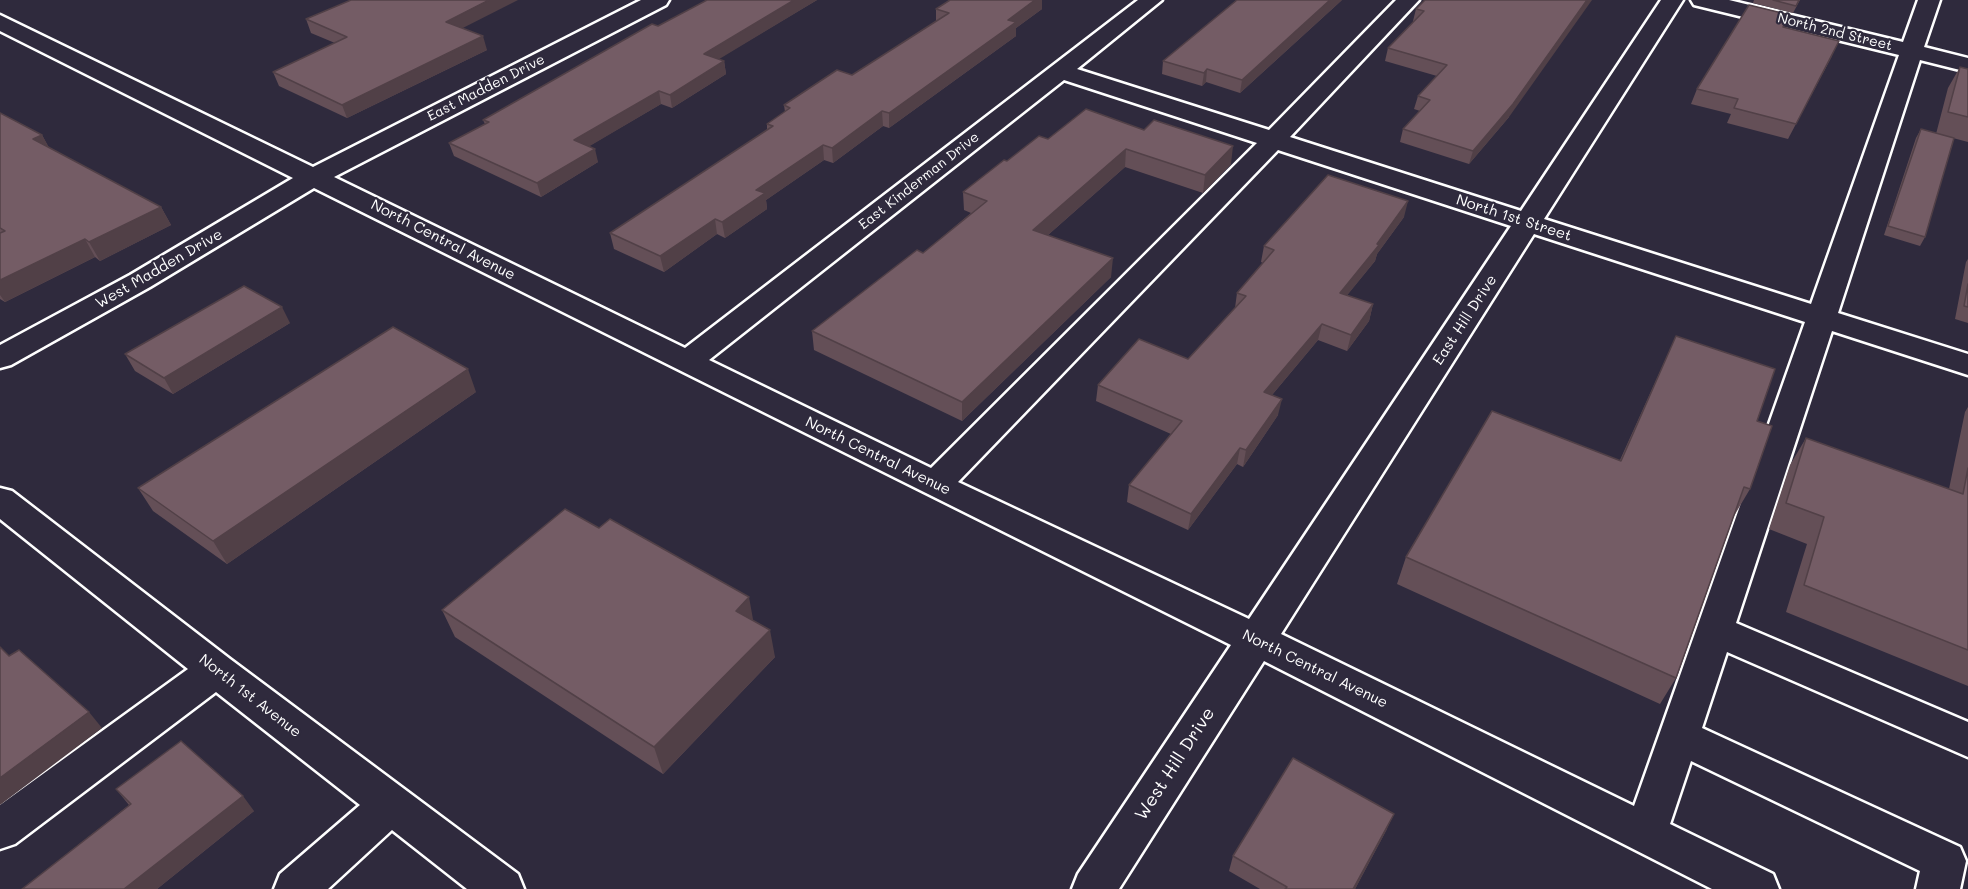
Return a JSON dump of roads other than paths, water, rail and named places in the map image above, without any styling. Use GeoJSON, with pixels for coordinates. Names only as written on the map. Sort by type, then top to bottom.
{"type":"FeatureCollection","features":[{"type":"Feature","properties":{"kind":"street","name":"East Madden Drive"},"geometry":{"type":"LineString","coordinates":[[315,176],[657,0]]}},
{"type":"Feature","properties":{"kind":"street","name":"East Kinderman Drive"},"geometry":{"type":"LineString","coordinates":[[687,362],[1151,0]]}},
{"type":"Feature","properties":{"kind":"street"},"geometry":{"type":"LineString","coordinates":[[935,484],[1274,140],[1408,0]]}},
{"type":"Feature","properties":{"kind":"street","name":"East Hill Drive"},"geometry":{"type":"LineString","coordinates":[[1257,640],[1672,0]]}},
{"type":"Feature","properties":{"kind":"street","name":"North 2nd Street"},"geometry":{"type":"LineString","coordinates":[[1702,0],[1968,65]]}},
{"type":"Feature","properties":{"kind":"street"},"geometry":{"type":"LineString","coordinates":[[1646,833],[1929,0]]}},
{"type":"Feature","properties":{"kind":"street","name":"North Central Avenue"},"geometry":{"type":"LineString","coordinates":[[0,22],[935,484],[1257,640],[1757,889]]}},
{"type":"Feature","properties":{"kind":"street","name":"North 1st Street"},"geometry":{"type":"LineString","coordinates":[[1060,71],[1968,365]]}},
{"type":"Feature","properties":{"kind":"street","name":"West Madden Drive"},"geometry":{"type":"LineString","coordinates":[[0,358],[149,276],[315,176]]}},
{"type":"Feature","properties":{"kind":"street","name":"North 1st Avenue"},"geometry":{"type":"LineString","coordinates":[[0,500],[216,670],[502,889]]}},
{"type":"Feature","properties":{"kind":"street"},"geometry":{"type":"LineString","coordinates":[[1714,630],[1968,740]]}},
{"type":"Feature","properties":{"kind":"street","name":"West Hill Drive"},"geometry":{"type":"LineString","coordinates":[[1094,889],[1257,640]]}},
{"type":"Feature","properties":{"kind":"street"},"geometry":{"type":"LineString","coordinates":[[0,830],[216,670]]}},
{"type":"Feature","properties":{"kind":"street"},"geometry":{"type":"LineString","coordinates":[[1679,736],[1950,872]]}},
{"type":"Feature","properties":{"kind":"street"},"geometry":{"type":"LineString","coordinates":[[296,889],[391,804]]}}]}
